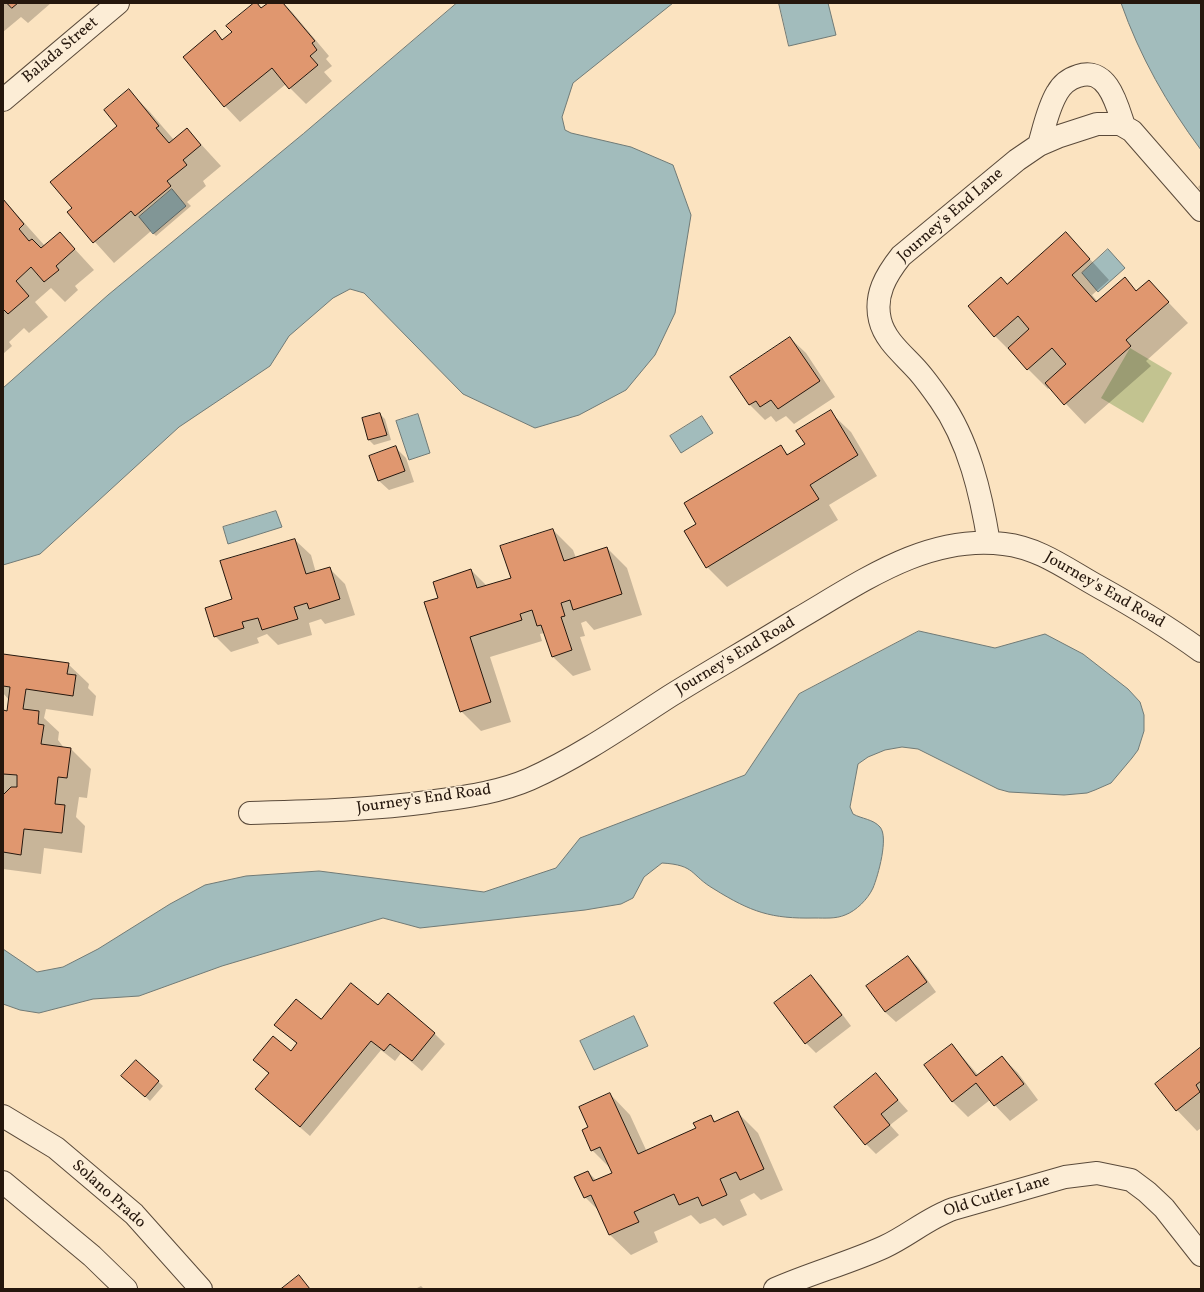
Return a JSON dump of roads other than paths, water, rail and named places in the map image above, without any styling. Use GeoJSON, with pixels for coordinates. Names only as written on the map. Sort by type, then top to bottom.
{"type":"FeatureCollection","features":[{"type":"Feature","properties":{"kind":"street","name":"Balada Street"},"geometry":{"type":"LineString","coordinates":[[3,100],[118,3]]}},
{"type":"Feature","properties":{"kind":"street"},"geometry":{"type":"LineString","coordinates":[[1039,145],[1056,94],[1067,81],[1083,74],[1092,74],[1104,81],[1109,88],[1124,126],[1139,138],[1201,210]]}},
{"type":"Feature","properties":{"kind":"street","name":"Journey's End Lane"},"geometry":{"type":"LineString","coordinates":[[989,543],[977,486],[962,440],[942,402],[918,370],[890,341],[884,331],[879,312],[883,280],[902,256],[1016,160],[1039,145],[1060,136],[1097,124],[1124,126]]}},
{"type":"Feature","properties":{"kind":"street","name":"Journey's End Road"},"geometry":{"type":"LineString","coordinates":[[250,813],[357,810],[394,807],[479,795],[528,779],[591,746],[690,684],[896,563],[935,549],[958,545],[989,543],[1005,544],[1049,558],[1145,612],[1201,651]]}},
{"type":"Feature","properties":{"kind":"street","name":"Solano Prado"},"geometry":{"type":"LineString","coordinates":[[3,1116],[56,1148],[134,1214],[191,1286]]}},
{"type":"Feature","properties":{"kind":"street","name":"Old Cutler Lane"},"geometry":{"type":"LineString","coordinates":[[776,1289],[877,1250],[904,1237],[941,1213],[953,1208],[1065,1177],[1097,1173],[1130,1180],[1147,1192],[1164,1208],[1201,1255]]}},
{"type":"Feature","properties":{"kind":"street"},"geometry":{"type":"LineString","coordinates":[[3,1182],[92,1256],[126,1289]]}},
{"type":"Feature","properties":{"kind":"water"},"geometry":{"type":"Polygon","coordinates":[[[457,3],[673,3],[573,83],[562,117],[565,130],[571,133],[631,147],[673,165],[691,215],[675,313],[655,355],[626,390],[579,415],[535,428],[463,394],[364,293],[350,289],[333,298],[289,336],[270,366],[179,427],[40,554],[3,565],[3,388],[108,295],[303,134],[457,3]]]}},
{"type":"Feature","properties":{"kind":"water"},"geometry":{"type":"Polygon","coordinates":[[[779,3],[828,3],[836,35],[789,46],[779,3]]]}},
{"type":"Feature","properties":{"kind":"water"},"geometry":{"type":"Polygon","coordinates":[[[1121,3],[1201,3],[1201,150],[1155,80],[1128,23],[1121,3]]]}},
{"type":"Feature","properties":{"kind":"water"},"geometry":{"type":"Polygon","coordinates":[[[172,189],[186,206],[153,234],[139,217],[172,189]]]}},
{"type":"Feature","properties":{"kind":"water"},"geometry":{"type":"Polygon","coordinates":[[[1108,249],[1125,268],[1098,292],[1082,273],[1108,249]]]}},
{"type":"Feature","properties":{"kind":"water"},"geometry":{"type":"Polygon","coordinates":[[[418,414],[430,453],[409,460],[396,421],[418,414]]]}},
{"type":"Feature","properties":{"kind":"water"},"geometry":{"type":"Polygon","coordinates":[[[702,416],[713,433],[681,453],[670,436],[702,416]]]}},
{"type":"Feature","properties":{"kind":"water"},"geometry":{"type":"Polygon","coordinates":[[[276,511],[282,527],[228,544],[223,527],[276,511]]]}},
{"type":"Feature","properties":{"kind":"water"},"geometry":{"type":"Polygon","coordinates":[[[919,631],[995,648],[1045,634],[1083,654],[1128,689],[1140,702],[1144,715],[1144,731],[1138,750],[1111,783],[1087,793],[1064,795],[1009,792],[998,789],[918,749],[902,747],[885,750],[868,757],[858,764],[850,807],[853,814],[874,822],[880,827],[883,839],[882,857],[873,888],[868,896],[853,911],[838,917],[786,917],[751,909],[706,884],[687,868],[662,863],[644,877],[633,898],[621,904],[585,910],[420,928],[383,918],[222,966],[139,996],[93,999],[39,1013],[20,1010],[3,1004],[3,949],[37,972],[63,967],[98,949],[170,904],[205,885],[246,876],[319,871],[484,892],[556,868],[580,838],[745,775],[799,694],[919,631]]]}},
{"type":"Feature","properties":{"kind":"water"},"geometry":{"type":"Polygon","coordinates":[[[634,1016],[648,1046],[594,1070],[580,1041],[634,1016]]]}}]}
